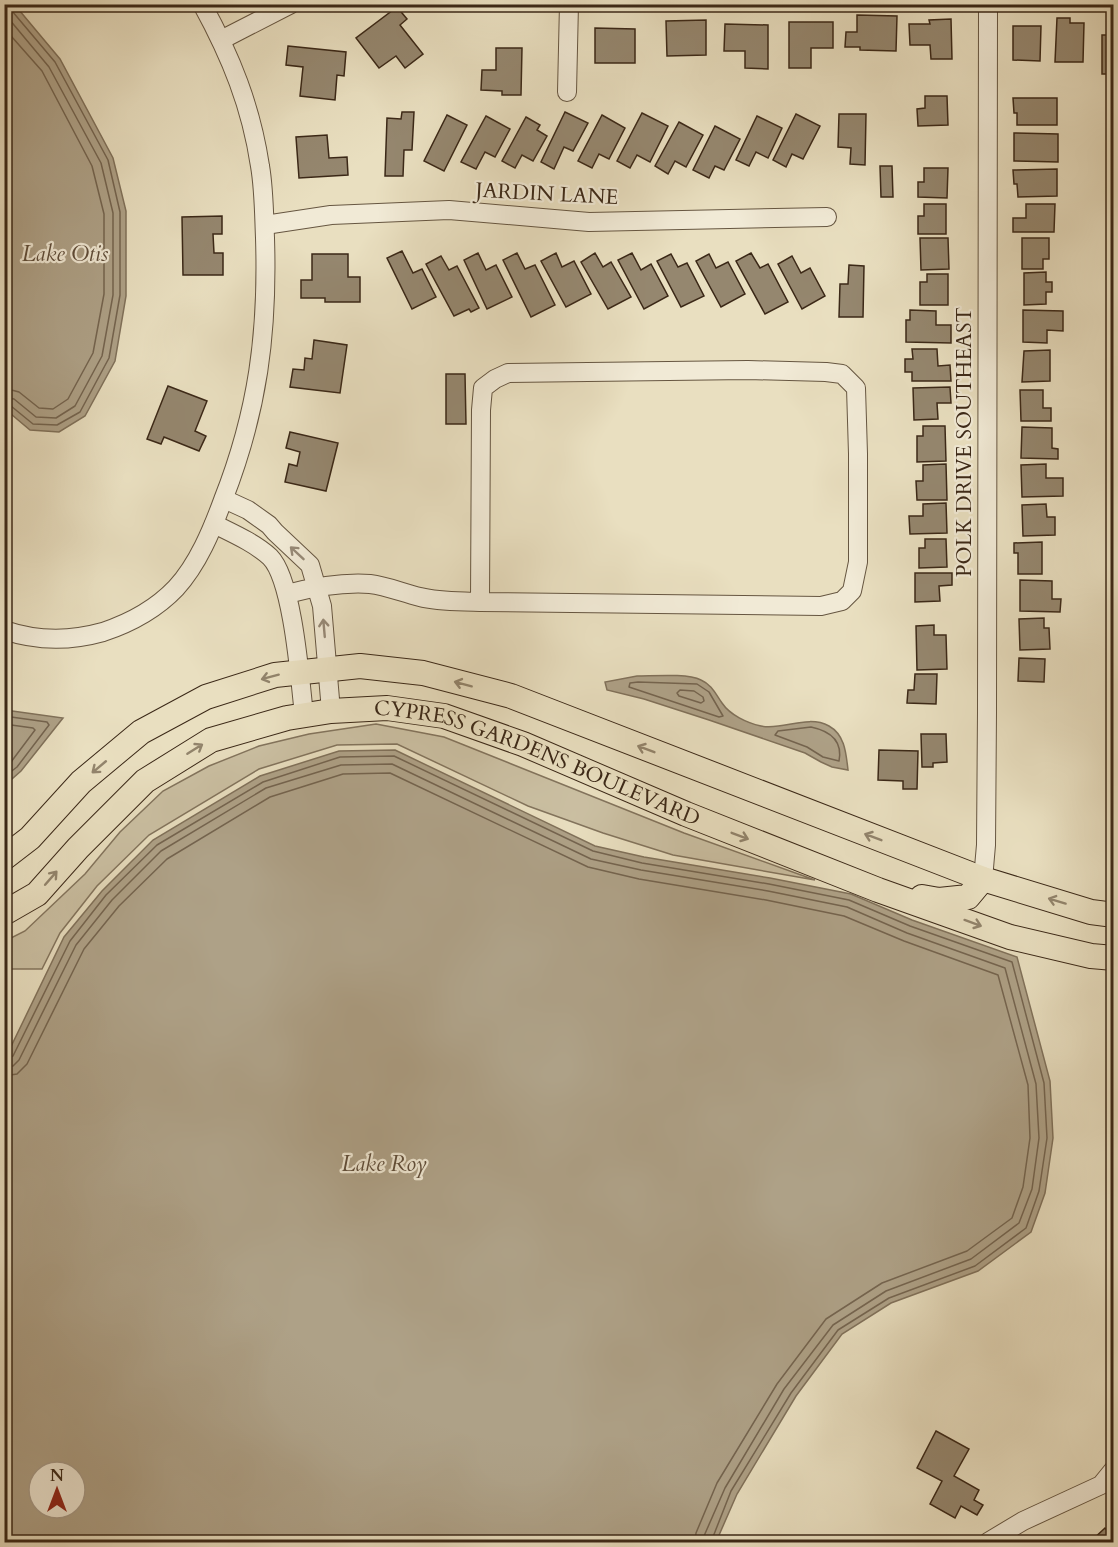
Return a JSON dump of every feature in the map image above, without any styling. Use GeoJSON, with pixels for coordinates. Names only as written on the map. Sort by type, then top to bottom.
{"type":"FeatureCollection","features":[{"type":"Feature","properties":{"kind":"main road"},"geometry":{"type":"LineString","coordinates":[[4,858],[30,838],[81,782],[141,732],[206,698],[275,675],[360,666],[423,673],[511,696],[983,879],[1091,912],[1113,915]]}},
{"type":"Feature","properties":{"kind":"main road","name":"CYPRESS GARDENS BOULEVARD"},"geometry":{"type":"LineString","coordinates":[[4,913],[37,894],[78,848],[145,781],[210,740],[304,715],[387,708],[444,716],[524,744],[686,814],[878,890],[1010,937],[1092,956],[1113,958]]}},
{"type":"Feature","properties":{"kind":"main road"},"geometry":{"type":"LineString","coordinates":[[878,890],[939,900],[968,897],[983,879]]}},
{"type":"Feature","properties":{"kind":"street"},"geometry":{"type":"LineString","coordinates":[[4,630],[28,636],[72,638],[94,634],[129,622],[148,611],[177,587],[198,555],[214,524],[239,459],[259,380],[265,317],[265,225],[260,163],[252,120],[241,87],[221,40],[202,4]]}},
{"type":"Feature","properties":{"kind":"street"},"geometry":{"type":"LineString","coordinates":[[221,40],[291,4]]}},
{"type":"Feature","properties":{"kind":"street"},"geometry":{"type":"LineString","coordinates":[[567,92],[569,4]]}},
{"type":"Feature","properties":{"kind":"street","name":"POLK DRIVE SOUTHEAST"},"geometry":{"type":"LineString","coordinates":[[983,879],[987,767],[988,4]]}},
{"type":"Feature","properties":{"kind":"street","name":"JARDIN LANE"},"geometry":{"type":"LineString","coordinates":[[265,225],[331,215],[449,210],[589,222],[827,217]]}},
{"type":"Feature","properties":{"kind":"street"},"geometry":{"type":"LineString","coordinates":[[287,594],[317,586],[371,584],[420,598],[444,601],[480,602],[821,606],[842,601],[852,591],[858,562],[856,388],[842,374],[748,370],[508,373],[495,379],[483,388],[481,410],[480,602]]}},
{"type":"Feature","properties":{"kind":"street"},"geometry":{"type":"LineString","coordinates":[[224,499],[248,510],[269,525],[310,565],[322,606],[331,711]]}},
{"type":"Feature","properties":{"kind":"street"},"geometry":{"type":"LineString","coordinates":[[214,524],[231,532],[271,558],[287,594],[304,715]]}},
{"type":"Feature","properties":{"kind":"street"},"geometry":{"type":"LineString","coordinates":[[988,1542],[1023,1521],[1107,1483],[1113,1469]]}},
{"type":"Feature","properties":{"kind":"shaded area"},"geometry":{"type":"Polygon","coordinates":[[[376,724],[444,737],[684,833],[815,880],[673,855],[603,833],[528,806],[397,744],[337,745],[259,769],[149,835],[97,886],[60,933],[42,969],[5,969],[5,941],[25,931],[85,874],[120,832],[163,791],[209,766],[259,746],[309,734],[376,724]]]}},
{"type":"Feature","properties":{"kind":"water","name":"Lake Otis"},"geometry":{"type":"Polygon","coordinates":[[[14,4],[60,59],[113,158],[126,211],[126,296],[115,361],[85,416],[59,432],[30,430],[5,409],[4,5],[14,4]]]}},
{"type":"Feature","properties":{"kind":"water"},"geometry":{"type":"Polygon","coordinates":[[[637,676],[679,676],[701,680],[711,687],[730,711],[739,718],[756,725],[769,727],[812,722],[829,726],[842,739],[848,770],[832,767],[805,753],[709,720],[644,699],[607,690],[605,682],[637,676]]]}},
{"type":"Feature","properties":{"kind":"water"},"geometry":{"type":"Polygon","coordinates":[[[5,710],[63,718],[21,771],[5,785],[5,710]]]}},
{"type":"Feature","properties":{"kind":"water","name":"Lake Roy"},"geometry":{"type":"Polygon","coordinates":[[[395,750],[595,846],[851,894],[912,920],[1017,957],[1050,1081],[1053,1138],[1045,1193],[1031,1232],[978,1271],[891,1303],[842,1334],[796,1396],[737,1494],[716,1542],[5,1542],[5,1059],[64,937],[102,891],[153,840],[260,776],[339,751],[395,750]]]}},
{"type":"Feature","properties":{"kind":"building"},"geometry":{"type":"Polygon","coordinates":[[[397,7],[407,19],[400,25],[423,54],[405,68],[396,56],[379,68],[356,38],[397,7]]]}},
{"type":"Feature","properties":{"kind":"building"},"geometry":{"type":"Polygon","coordinates":[[[857,15],[897,16],[896,51],[860,50],[860,47],[845,47],[846,32],[857,32],[857,15]]]}},
{"type":"Feature","properties":{"kind":"building"},"geometry":{"type":"Polygon","coordinates":[[[1057,18],[1070,18],[1070,23],[1084,23],[1083,62],[1055,62],[1057,18]]]}},
{"type":"Feature","properties":{"kind":"building"},"geometry":{"type":"Polygon","coordinates":[[[951,19],[952,59],[931,59],[930,45],[910,45],[909,24],[930,24],[929,20],[951,19]]]}},
{"type":"Feature","properties":{"kind":"building"},"geometry":{"type":"Polygon","coordinates":[[[706,20],[706,55],[667,56],[666,21],[706,20]]]}},
{"type":"Feature","properties":{"kind":"building"},"geometry":{"type":"Polygon","coordinates":[[[789,22],[833,22],[833,48],[811,48],[811,68],[789,68],[789,22]]]}},
{"type":"Feature","properties":{"kind":"building"},"geometry":{"type":"Polygon","coordinates":[[[725,24],[768,25],[768,69],[745,68],[745,51],[724,51],[725,24]]]}},
{"type":"Feature","properties":{"kind":"building"},"geometry":{"type":"Polygon","coordinates":[[[1013,26],[1041,26],[1040,61],[1013,60],[1013,26]]]}},
{"type":"Feature","properties":{"kind":"building"},"geometry":{"type":"Polygon","coordinates":[[[595,28],[635,29],[635,63],[595,63],[595,28]]]}},
{"type":"Feature","properties":{"kind":"building"},"geometry":{"type":"Polygon","coordinates":[[[1102,35],[1114,35],[1114,74],[1102,74],[1102,35]]]}},
{"type":"Feature","properties":{"kind":"building"},"geometry":{"type":"Polygon","coordinates":[[[288,46],[346,52],[344,76],[337,75],[335,100],[300,96],[303,67],[286,65],[288,46]]]}},
{"type":"Feature","properties":{"kind":"building"},"geometry":{"type":"Polygon","coordinates":[[[496,48],[522,48],[521,95],[502,95],[502,91],[481,90],[482,70],[496,70],[496,48]]]}},
{"type":"Feature","properties":{"kind":"building"},"geometry":{"type":"Polygon","coordinates":[[[925,96],[947,96],[948,125],[918,126],[917,109],[925,108],[925,96]]]}},
{"type":"Feature","properties":{"kind":"building"},"geometry":{"type":"Polygon","coordinates":[[[1013,98],[1057,98],[1057,125],[1017,125],[1013,98]]]}},
{"type":"Feature","properties":{"kind":"building"},"geometry":{"type":"Polygon","coordinates":[[[402,112],[414,112],[412,150],[404,150],[403,176],[385,176],[387,118],[401,119],[402,112]]]}},
{"type":"Feature","properties":{"kind":"building"},"geometry":{"type":"Polygon","coordinates":[[[565,112],[588,123],[573,151],[564,147],[554,169],[541,162],[565,112]]]}},
{"type":"Feature","properties":{"kind":"building"},"geometry":{"type":"Polygon","coordinates":[[[642,113],[668,126],[650,162],[637,155],[630,168],[617,161],[642,113]]]}},
{"type":"Feature","properties":{"kind":"building"},"geometry":{"type":"Polygon","coordinates":[[[796,114],[820,126],[803,159],[792,154],[786,167],[773,160],[796,114]]]}},
{"type":"Feature","properties":{"kind":"building"},"geometry":{"type":"Polygon","coordinates":[[[839,114],[866,114],[865,165],[850,164],[851,148],[838,147],[839,114]]]}},
{"type":"Feature","properties":{"kind":"building"},"geometry":{"type":"Polygon","coordinates":[[[447,115],[467,125],[444,171],[424,161],[447,115]]]}},
{"type":"Feature","properties":{"kind":"building"},"geometry":{"type":"Polygon","coordinates":[[[602,115],[625,128],[609,159],[599,154],[592,168],[578,161],[602,115]]]}},
{"type":"Feature","properties":{"kind":"building"},"geometry":{"type":"Polygon","coordinates":[[[486,116],[510,129],[495,157],[485,152],[476,169],[461,162],[486,116]]]}},
{"type":"Feature","properties":{"kind":"building"},"geometry":{"type":"Polygon","coordinates":[[[757,116],[782,128],[768,158],[756,152],[749,166],[736,160],[757,116]]]}},
{"type":"Feature","properties":{"kind":"building"},"geometry":{"type":"Polygon","coordinates":[[[526,117],[540,125],[537,130],[547,136],[533,161],[522,155],[515,168],[502,161],[526,117]]]}},
{"type":"Feature","properties":{"kind":"building"},"geometry":{"type":"Polygon","coordinates":[[[679,122],[703,135],[686,167],[675,161],[668,174],[655,166],[679,122]]]}},
{"type":"Feature","properties":{"kind":"building"},"geometry":{"type":"Polygon","coordinates":[[[715,126],[740,139],[724,170],[715,166],[709,178],[693,170],[715,126]]]}},
{"type":"Feature","properties":{"kind":"building"},"geometry":{"type":"Polygon","coordinates":[[[1014,133],[1058,134],[1058,162],[1014,161],[1014,133]]]}},
{"type":"Feature","properties":{"kind":"building"},"geometry":{"type":"Polygon","coordinates":[[[327,135],[329,158],[347,157],[348,175],[299,178],[296,137],[327,135]]]}},
{"type":"Feature","properties":{"kind":"building"},"geometry":{"type":"Polygon","coordinates":[[[880,166],[892,166],[893,197],[881,197],[880,166]]]}},
{"type":"Feature","properties":{"kind":"building"},"geometry":{"type":"Polygon","coordinates":[[[924,168],[948,168],[947,198],[918,197],[918,182],[924,182],[924,168]]]}},
{"type":"Feature","properties":{"kind":"building"},"geometry":{"type":"Polygon","coordinates":[[[1057,169],[1057,196],[1018,197],[1013,170],[1057,169]]]}},
{"type":"Feature","properties":{"kind":"building"},"geometry":{"type":"Polygon","coordinates":[[[924,204],[946,204],[946,234],[918,234],[918,216],[924,216],[924,204]]]}},
{"type":"Feature","properties":{"kind":"building"},"geometry":{"type":"Polygon","coordinates":[[[1026,204],[1055,204],[1054,232],[1013,232],[1013,218],[1026,218],[1026,204]]]}},
{"type":"Feature","properties":{"kind":"building"},"geometry":{"type":"Polygon","coordinates":[[[222,216],[222,234],[213,234],[214,253],[223,253],[223,275],[183,275],[182,217],[222,216]]]}},
{"type":"Feature","properties":{"kind":"building"},"geometry":{"type":"Polygon","coordinates":[[[920,238],[948,238],[949,269],[921,270],[920,238]]]}},
{"type":"Feature","properties":{"kind":"building"},"geometry":{"type":"Polygon","coordinates":[[[1022,238],[1049,238],[1049,259],[1043,259],[1043,269],[1022,269],[1022,238]]]}},
{"type":"Feature","properties":{"kind":"building"},"geometry":{"type":"Polygon","coordinates":[[[402,251],[413,273],[422,269],[436,297],[412,309],[387,258],[402,251]]]}},
{"type":"Feature","properties":{"kind":"building"},"geometry":{"type":"Polygon","coordinates":[[[478,253],[486,270],[496,265],[512,297],[487,309],[464,260],[478,253]]]}},
{"type":"Feature","properties":{"kind":"building"},"geometry":{"type":"Polygon","coordinates":[[[517,253],[525,269],[535,265],[555,305],[531,317],[503,260],[517,253]]]}},
{"type":"Feature","properties":{"kind":"building"},"geometry":{"type":"Polygon","coordinates":[[[556,253],[562,267],[574,261],[591,294],[566,307],[541,261],[556,253]]]}},
{"type":"Feature","properties":{"kind":"building"},"geometry":{"type":"Polygon","coordinates":[[[595,253],[603,267],[611,262],[631,297],[608,309],[581,262],[595,253]]]}},
{"type":"Feature","properties":{"kind":"building"},"geometry":{"type":"Polygon","coordinates":[[[632,253],[641,270],[651,264],[668,296],[644,309],[618,260],[632,253]]]}},
{"type":"Feature","properties":{"kind":"building"},"geometry":{"type":"Polygon","coordinates":[[[751,253],[760,268],[768,264],[788,302],[765,314],[736,261],[751,253]]]}},
{"type":"Feature","properties":{"kind":"building"},"geometry":{"type":"Polygon","coordinates":[[[312,254],[348,254],[348,277],[360,277],[360,302],[325,302],[325,298],[301,298],[301,280],[312,280],[312,254]]]}},
{"type":"Feature","properties":{"kind":"building"},"geometry":{"type":"Polygon","coordinates":[[[671,254],[678,267],[687,263],[704,296],[681,307],[657,261],[671,254]]]}},
{"type":"Feature","properties":{"kind":"building"},"geometry":{"type":"Polygon","coordinates":[[[709,254],[716,268],[728,262],[745,294],[721,307],[696,261],[709,254]]]}},
{"type":"Feature","properties":{"kind":"building"},"geometry":{"type":"Polygon","coordinates":[[[441,256],[449,270],[457,266],[479,308],[471,312],[469,309],[454,316],[426,264],[441,256]]]}},
{"type":"Feature","properties":{"kind":"building"},"geometry":{"type":"Polygon","coordinates":[[[792,256],[801,273],[810,268],[825,296],[802,309],[778,264],[792,256]]]}},
{"type":"Feature","properties":{"kind":"building"},"geometry":{"type":"Polygon","coordinates":[[[849,265],[864,266],[863,317],[839,317],[840,284],[848,284],[849,265]]]}},
{"type":"Feature","properties":{"kind":"building"},"geometry":{"type":"Polygon","coordinates":[[[1046,272],[1046,282],[1052,282],[1052,292],[1046,292],[1046,304],[1024,305],[1024,273],[1046,272]]]}},
{"type":"Feature","properties":{"kind":"building"},"geometry":{"type":"Polygon","coordinates":[[[927,274],[948,274],[948,305],[920,305],[920,282],[927,282],[927,274]]]}},
{"type":"Feature","properties":{"kind":"building"},"geometry":{"type":"Polygon","coordinates":[[[910,310],[936,311],[936,325],[951,325],[951,343],[906,342],[906,320],[910,320],[910,310]]]}},
{"type":"Feature","properties":{"kind":"building"},"geometry":{"type":"Polygon","coordinates":[[[1023,310],[1063,311],[1063,331],[1047,330],[1047,343],[1023,342],[1023,310]]]}},
{"type":"Feature","properties":{"kind":"building"},"geometry":{"type":"Polygon","coordinates":[[[314,340],[347,345],[340,393],[290,387],[293,369],[304,370],[305,358],[312,359],[314,340]]]}},
{"type":"Feature","properties":{"kind":"building"},"geometry":{"type":"Polygon","coordinates":[[[912,349],[937,349],[938,366],[950,365],[951,381],[912,381],[912,372],[905,372],[905,359],[913,359],[912,349]]]}},
{"type":"Feature","properties":{"kind":"building"},"geometry":{"type":"Polygon","coordinates":[[[1050,350],[1050,381],[1022,382],[1024,351],[1050,350]]]}},
{"type":"Feature","properties":{"kind":"building"},"geometry":{"type":"Polygon","coordinates":[[[446,374],[465,374],[466,424],[446,424],[446,374]]]}},
{"type":"Feature","properties":{"kind":"building"},"geometry":{"type":"Polygon","coordinates":[[[168,386],[207,401],[195,431],[206,436],[199,451],[164,437],[161,444],[147,439],[168,386]]]}},
{"type":"Feature","properties":{"kind":"building"},"geometry":{"type":"Polygon","coordinates":[[[950,387],[951,403],[937,403],[938,419],[914,420],[913,388],[950,387]]]}},
{"type":"Feature","properties":{"kind":"building"},"geometry":{"type":"Polygon","coordinates":[[[1020,390],[1043,390],[1043,408],[1051,408],[1051,421],[1021,421],[1020,390]]]}},
{"type":"Feature","properties":{"kind":"building"},"geometry":{"type":"Polygon","coordinates":[[[923,426],[945,426],[946,461],[917,462],[917,436],[923,436],[923,426]]]}},
{"type":"Feature","properties":{"kind":"building"},"geometry":{"type":"Polygon","coordinates":[[[1022,427],[1052,428],[1052,448],[1058,449],[1058,459],[1021,458],[1022,427]]]}},
{"type":"Feature","properties":{"kind":"building"},"geometry":{"type":"Polygon","coordinates":[[[290,432],[338,443],[326,491],[285,482],[289,464],[297,466],[300,452],[286,448],[290,432]]]}},
{"type":"Feature","properties":{"kind":"building"},"geometry":{"type":"Polygon","coordinates":[[[946,464],[947,500],[917,500],[916,481],[923,481],[923,465],[946,464]]]}},
{"type":"Feature","properties":{"kind":"building"},"geometry":{"type":"Polygon","coordinates":[[[1046,464],[1046,478],[1063,478],[1063,496],[1022,497],[1021,465],[1046,464]]]}},
{"type":"Feature","properties":{"kind":"building"},"geometry":{"type":"Polygon","coordinates":[[[946,503],[947,533],[910,534],[909,516],[923,516],[923,504],[946,503]]]}},
{"type":"Feature","properties":{"kind":"building"},"geometry":{"type":"Polygon","coordinates":[[[1046,504],[1047,517],[1055,517],[1055,535],[1023,536],[1022,505],[1046,504]]]}},
{"type":"Feature","properties":{"kind":"building"},"geometry":{"type":"Polygon","coordinates":[[[925,539],[946,539],[947,567],[919,568],[919,548],[925,548],[925,539]]]}},
{"type":"Feature","properties":{"kind":"building"},"geometry":{"type":"Polygon","coordinates":[[[1042,542],[1042,574],[1018,574],[1018,553],[1014,553],[1014,543],[1042,542]]]}},
{"type":"Feature","properties":{"kind":"building"},"geometry":{"type":"Polygon","coordinates":[[[915,573],[952,573],[952,585],[939,586],[940,601],[915,602],[915,573]]]}},
{"type":"Feature","properties":{"kind":"building"},"geometry":{"type":"Polygon","coordinates":[[[1020,580],[1052,581],[1052,599],[1061,599],[1060,612],[1020,611],[1020,580]]]}},
{"type":"Feature","properties":{"kind":"building"},"geometry":{"type":"Polygon","coordinates":[[[1044,618],[1044,628],[1049,628],[1050,649],[1020,650],[1019,619],[1044,618]]]}},
{"type":"Feature","properties":{"kind":"building"},"geometry":{"type":"Polygon","coordinates":[[[934,625],[934,635],[946,635],[947,669],[917,670],[916,626],[934,625]]]}},
{"type":"Feature","properties":{"kind":"building"},"geometry":{"type":"Polygon","coordinates":[[[1019,658],[1045,659],[1044,682],[1018,681],[1019,658]]]}},
{"type":"Feature","properties":{"kind":"building"},"geometry":{"type":"Polygon","coordinates":[[[915,674],[937,674],[936,704],[907,703],[908,690],[914,690],[915,674]]]}},
{"type":"Feature","properties":{"kind":"building"},"geometry":{"type":"Polygon","coordinates":[[[921,734],[946,734],[947,762],[933,763],[933,767],[922,767],[921,734]]]}},
{"type":"Feature","properties":{"kind":"building"},"geometry":{"type":"Polygon","coordinates":[[[879,750],[918,751],[917,789],[903,789],[903,781],[878,780],[879,750]]]}},
{"type":"Feature","properties":{"kind":"building"},"geometry":{"type":"Polygon","coordinates":[[[936,1431],[969,1449],[954,1476],[979,1490],[974,1500],[983,1505],[977,1515],[961,1506],[955,1518],[930,1504],[942,1481],[917,1468],[936,1431]]]}},
{"type":"Feature","properties":{"kind":"building"},"geometry":{"type":"Polygon","coordinates":[[[1105,1528],[1114,1537],[1114,1542],[1090,1542],[1105,1528]]]}}]}
